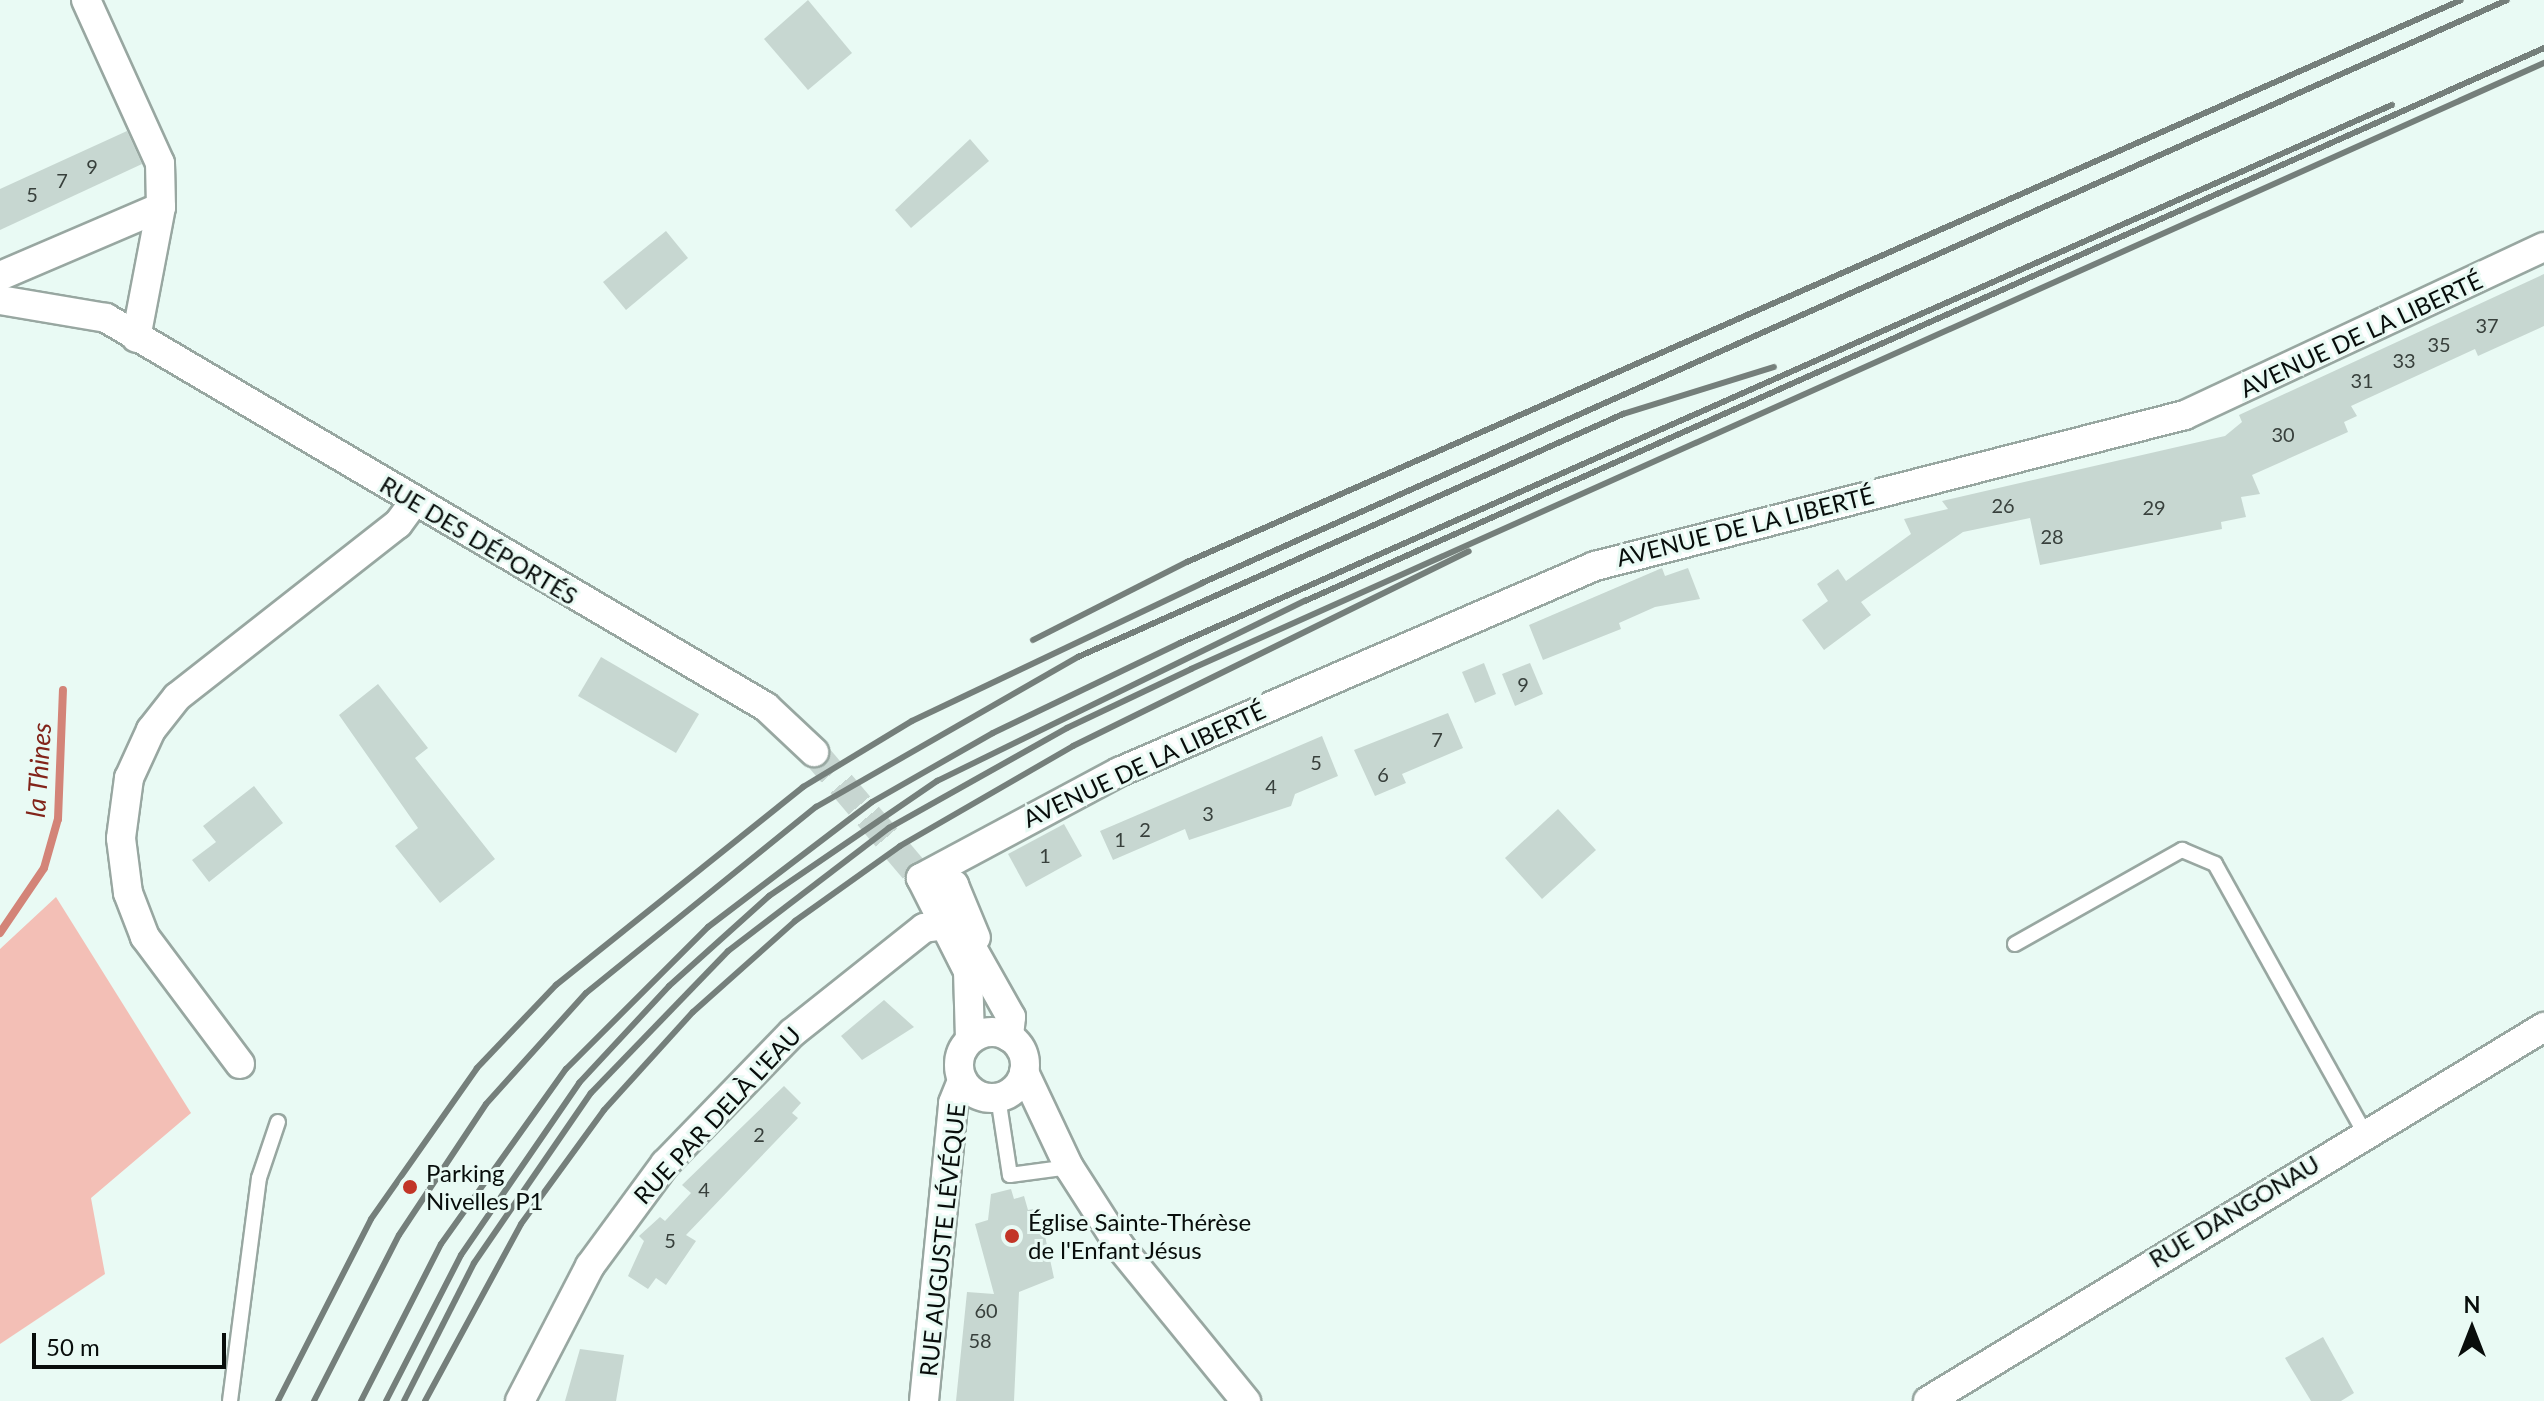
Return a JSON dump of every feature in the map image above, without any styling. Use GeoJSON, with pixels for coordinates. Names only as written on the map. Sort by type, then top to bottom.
{"type":"FeatureCollection","features":[{"type":"Feature","properties":{"kind":"street"},"geometry":{"type":"LineString","coordinates":[[86,0],[160,163],[161,207],[136,338]]}},
{"type":"Feature","properties":{"kind":"street"},"geometry":{"type":"LineString","coordinates":[[0,276],[161,207]]}},
{"type":"Feature","properties":{"kind":"street","name":"AVENUE DE LA LIBERTÉ"},"geometry":{"type":"LineString","coordinates":[[921,878],[1119,772],[1595,566],[2185,415],[2544,247]]}},
{"type":"Feature","properties":{"kind":"street","name":"RUE DES DÉPORTÉS"},"geometry":{"type":"LineString","coordinates":[[0,300],[106,318],[766,707],[814,752]]}},
{"type":"Feature","properties":{"kind":"street"},"geometry":{"type":"LineString","coordinates":[[240,1064],[145,937],[128,893],[121,838],[129,778],[151,730],[177,697],[398,524],[414,502]]}},
{"type":"Feature","properties":{"kind":"street"},"geometry":{"type":"LineString","coordinates":[[921,878],[968,971],[970,1039],[959,1058],[962,1081],[980,1096],[998,1097],[1024,1072]]}},
{"type":"Feature","properties":{"kind":"street"},"geometry":{"type":"LineString","coordinates":[[921,878],[954,885],[1011,1017],[1009,1037]]}},
{"type":"Feature","properties":{"kind":"street"},"geometry":{"type":"LineString","coordinates":[[945,923],[958,923],[992,978]]}},
{"type":"Feature","properties":{"kind":"street","name":"RUE PAR DELÀ L'EAU"},"geometry":{"type":"LineString","coordinates":[[520,1401],[590,1266],[665,1164],[792,1033],[924,928],[945,923]]}},
{"type":"Feature","properties":{"kind":"street","name":"RUE DANGONAU"},"geometry":{"type":"LineString","coordinates":[[1928,1401],[2544,1027]]}},
{"type":"Feature","properties":{"kind":"street"},"geometry":{"type":"LineString","coordinates":[[970,1039],[994,1031],[1009,1037],[1022,1050],[1024,1072],[1069,1167],[1121,1248],[1246,1401]]}},
{"type":"Feature","properties":{"kind":"street","name":"RUE AUGUSTE LÉVÉQUE"},"geometry":{"type":"LineString","coordinates":[[924,1401],[953,1103],[962,1081]]}},
{"type":"Feature","properties":{"kind":"lane"},"geometry":{"type":"LineString","coordinates":[[2015,944],[2182,850],[2215,864],[2365,1134]]}},
{"type":"Feature","properties":{"kind":"lane"},"geometry":{"type":"LineString","coordinates":[[998,1097],[1010,1175],[1069,1167]]}},
{"type":"Feature","properties":{"kind":"lane"},"geometry":{"type":"LineString","coordinates":[[230,1401],[259,1178],[278,1122]]}},
{"type":"Feature","properties":{"kind":"shaded area"},"geometry":{"type":"Polygon","coordinates":[[[56,897],[191,1113],[91,1198],[105,1274],[0,1344],[0,949],[56,897]]]}},
{"type":"Feature","properties":{"kind":"building"},"geometry":{"type":"Polygon","coordinates":[[[808,0],[852,53],[808,90],[764,39],[808,0]]]}},
{"type":"Feature","properties":{"kind":"building"},"geometry":{"type":"Polygon","coordinates":[[[127,131],[142,164],[0,230],[0,189],[127,131]]]}},
{"type":"Feature","properties":{"kind":"building"},"geometry":{"type":"Polygon","coordinates":[[[970,139],[989,161],[911,228],[895,210],[970,139]]]}},
{"type":"Feature","properties":{"kind":"building"},"geometry":{"type":"Polygon","coordinates":[[[666,231],[688,258],[626,310],[603,282],[666,231]]]}},
{"type":"Feature","properties":{"kind":"building"},"geometry":{"type":"Polygon","coordinates":[[[2544,274],[2544,326],[2478,356],[2475,349],[2351,406],[2357,416],[2344,422],[2348,432],[2252,475],[2260,494],[2241,497],[2246,517],[2221,522],[2222,529],[2040,565],[2030,518],[1963,532],[1861,602],[1871,615],[1824,650],[1802,620],[1828,601],[1817,584],[1838,569],[1846,581],[1911,534],[1904,519],[1948,509],[1942,501],[2225,436],[2242,422],[2239,415],[2544,274]]]}},
{"type":"Feature","properties":{"kind":"building"},"geometry":{"type":"Polygon","coordinates":[[[1662,568],[1665,576],[1688,568],[1700,599],[1655,607],[1619,623],[1621,629],[1543,660],[1529,625],[1662,568]]]}},
{"type":"Feature","properties":{"kind":"building"},"geometry":{"type":"Polygon","coordinates":[[[601,657],[699,714],[676,753],[578,696],[601,657]]]}},
{"type":"Feature","properties":{"kind":"building"},"geometry":{"type":"Polygon","coordinates":[[[1484,663],[1496,694],[1475,703],[1462,672],[1484,663]]]}},
{"type":"Feature","properties":{"kind":"building"},"geometry":{"type":"Polygon","coordinates":[[[1530,663],[1543,694],[1515,706],[1502,674],[1530,663]]]}},
{"type":"Feature","properties":{"kind":"building"},"geometry":{"type":"Polygon","coordinates":[[[378,684],[428,748],[415,758],[495,859],[440,903],[395,846],[418,828],[339,715],[378,684]]]}},
{"type":"Feature","properties":{"kind":"building"},"geometry":{"type":"Polygon","coordinates":[[[1448,713],[1463,748],[1402,774],[1406,783],[1375,796],[1354,750],[1448,713]]]}},
{"type":"Feature","properties":{"kind":"building"},"geometry":{"type":"Polygon","coordinates":[[[1322,736],[1338,776],[1295,794],[1291,806],[1189,840],[1185,829],[1113,860],[1100,831],[1322,736]]]}},
{"type":"Feature","properties":{"kind":"building"},"geometry":{"type":"Polygon","coordinates":[[[254,786],[283,823],[209,882],[192,860],[216,842],[203,826],[254,786]]]}},
{"type":"Feature","properties":{"kind":"building"},"geometry":{"type":"Polygon","coordinates":[[[1558,809],[1596,850],[1542,899],[1505,858],[1558,809]]]}},
{"type":"Feature","properties":{"kind":"building"},"geometry":{"type":"Polygon","coordinates":[[[1064,824],[1082,856],[1026,887],[1008,854],[1064,824]]]}},
{"type":"Feature","properties":{"kind":"building"},"geometry":{"type":"Polygon","coordinates":[[[884,1000],[914,1027],[862,1060],[841,1036],[884,1000]]]}},
{"type":"Feature","properties":{"kind":"building"},"geometry":{"type":"Polygon","coordinates":[[[784,1086],[801,1103],[792,1113],[798,1118],[686,1235],[696,1241],[666,1285],[656,1278],[648,1289],[628,1276],[644,1241],[639,1236],[660,1217],[665,1221],[691,1193],[682,1185],[784,1086]]]}},
{"type":"Feature","properties":{"kind":"building"},"geometry":{"type":"Polygon","coordinates":[[[1011,1189],[1014,1199],[1024,1196],[1028,1210],[1039,1208],[1054,1278],[1019,1292],[1014,1401],[956,1401],[967,1292],[994,1294],[975,1224],[988,1220],[991,1194],[1011,1189]]]}},
{"type":"Feature","properties":{"kind":"building"},"geometry":{"type":"Polygon","coordinates":[[[2323,1337],[2354,1393],[2341,1401],[2311,1401],[2285,1358],[2323,1337]]]}},
{"type":"Feature","properties":{"kind":"building"},"geometry":{"type":"Polygon","coordinates":[[[580,1349],[624,1355],[616,1401],[565,1401],[580,1349]]]}},
{"type":"Feature","properties":{"kind":"waterway","name":"la Thines"},"geometry":{"type":"LineString","coordinates":[[0,933],[44,868],[58,819],[63,690]]}},
{"type":"Feature","properties":{"kind":"tunnel"},"geometry":{"type":"LineString","coordinates":[[814,752],[921,878]]}},
{"type":"Feature","properties":{"kind":"railway"},"geometry":{"type":"LineString","coordinates":[[1033,640],[1187,562],[2461,0]]}},
{"type":"Feature","properties":{"kind":"railway"},"geometry":{"type":"LineString","coordinates":[[278,1401],[371,1219],[477,1068],[556,985],[803,787],[912,721],[1202,583],[2507,0]]}},
{"type":"Feature","properties":{"kind":"railway"},"geometry":{"type":"LineString","coordinates":[[386,1401],[461,1255],[579,1083],[669,986],[769,896],[937,781],[1305,601],[2544,48]]}},
{"type":"Feature","properties":{"kind":"railway"},"geometry":{"type":"LineString","coordinates":[[404,1401],[474,1263],[591,1093],[728,951],[889,828],[1067,728],[1191,669],[2544,63]]}},
{"type":"Feature","properties":{"kind":"railway"},"geometry":{"type":"LineString","coordinates":[[361,1401],[441,1244],[566,1069],[708,927],[872,802],[993,733],[1180,643],[2392,105]]}},
{"type":"Feature","properties":{"kind":"railway"},"geometry":{"type":"LineString","coordinates":[[314,1401],[399,1235],[486,1104],[586,993],[816,807],[1078,657],[1623,414],[1774,367]]}},
{"type":"Feature","properties":{"kind":"railway"},"geometry":{"type":"LineString","coordinates":[[425,1401],[521,1224],[604,1110],[693,1012],[795,921],[900,846],[1073,746],[1469,551]]}},
{"type":"Feature","properties":{"kind":"place","name":"Parking Nivelles P1"},"geometry":{"type":"Point","coordinates":[410,1187]}},
{"type":"Feature","properties":{"kind":"place","name":"Église Sainte-Thérèse de l'Enfant Jésus"},"geometry":{"type":"Point","coordinates":[1012,1236]}}]}
